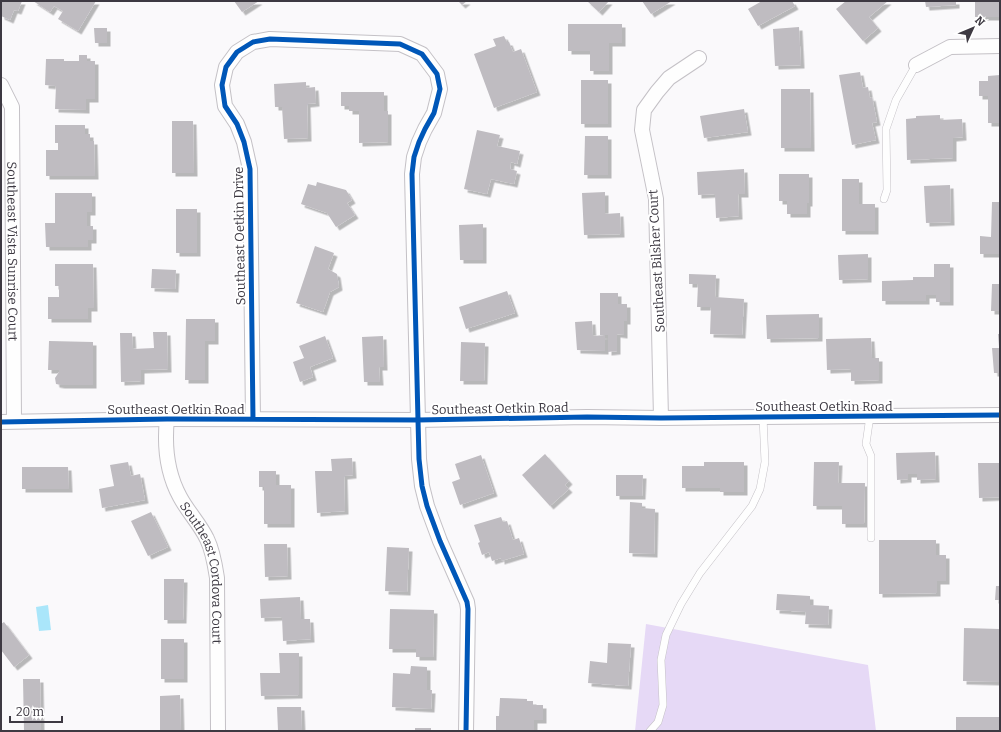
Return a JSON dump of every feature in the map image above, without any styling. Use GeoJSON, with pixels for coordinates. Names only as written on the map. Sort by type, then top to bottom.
{"type":"FeatureCollection","features":[{"type":"Feature","properties":{"kind":"street","name":"Southeast Oetkin Drive"},"geometry":{"type":"LineString","coordinates":[[253,419],[250,169],[244,142],[237,124],[225,106],[222,85],[226,67],[237,52],[253,42],[270,38],[400,44],[422,54],[437,74],[440,89],[434,113],[418,142],[412,174],[418,420],[422,486],[427,506],[440,541],[467,602],[466,731]]}},
{"type":"Feature","properties":{"kind":"street"},"geometry":{"type":"LineString","coordinates":[[916,65],[950,47],[1000,46]]}},
{"type":"Feature","properties":{"kind":"street","name":"Southeast Bilsher Court"},"geometry":{"type":"LineString","coordinates":[[661,418],[656,199],[642,130],[644,110],[669,78],[699,58]]}},
{"type":"Feature","properties":{"kind":"street","name":"Southeast Vista Sunrise Court"},"geometry":{"type":"LineString","coordinates":[[1,85],[12,107],[7,422]]}},
{"type":"Feature","properties":{"kind":"street","name":"Southeast Oetkin Road"},"geometry":{"type":"LineString","coordinates":[[7,422],[253,419],[418,420],[587,417],[661,418],[1000,415]]}},
{"type":"Feature","properties":{"kind":"street","name":"Southeast Cordova Court"},"geometry":{"type":"LineString","coordinates":[[167,420],[165,435],[166,450],[171,477],[181,498],[199,524],[214,557],[217,578],[218,731]]}},
{"type":"Feature","properties":{"kind":"lane"},"geometry":{"type":"LineString","coordinates":[[884,199],[887,190],[886,129],[896,100],[916,65]]}},
{"type":"Feature","properties":{"kind":"lane"},"geometry":{"type":"LineString","coordinates":[[870,416],[866,444],[871,456],[871,538]]}},
{"type":"Feature","properties":{"kind":"lane"},"geometry":{"type":"LineString","coordinates":[[650,731],[658,722],[663,704],[661,660],[666,635],[681,604],[700,573],[752,506],[760,489],[765,462],[763,417]]}},
{"type":"Feature","properties":{"kind":"shaded area"},"geometry":{"type":"Polygon","coordinates":[[[646,624],[868,665],[876,731],[635,731],[646,624]]]}},
{"type":"Feature","properties":{"kind":"water"},"geometry":{"type":"Polygon","coordinates":[[[48,605],[51,630],[39,631],[36,607],[48,605]]]}},
{"type":"Feature","properties":{"kind":"building"},"geometry":{"type":"Polygon","coordinates":[[[1,1],[22,1],[18,11],[14,10],[10,20],[1,16],[1,1]]]}},
{"type":"Feature","properties":{"kind":"building"},"geometry":{"type":"Polygon","coordinates":[[[33,1],[96,1],[78,31],[58,19],[63,11],[54,6],[50,12],[33,1]]]}},
{"type":"Feature","properties":{"kind":"building"},"geometry":{"type":"Polygon","coordinates":[[[234,1],[259,1],[242,12],[234,1]]]}},
{"type":"Feature","properties":{"kind":"building"},"geometry":{"type":"Polygon","coordinates":[[[458,1],[467,1],[462,5],[458,1]]]}},
{"type":"Feature","properties":{"kind":"building"},"geometry":{"type":"Polygon","coordinates":[[[587,1],[609,1],[599,12],[587,1]]]}},
{"type":"Feature","properties":{"kind":"building"},"geometry":{"type":"Polygon","coordinates":[[[642,1],[672,1],[651,14],[642,1]]]}},
{"type":"Feature","properties":{"kind":"building"},"geometry":{"type":"Polygon","coordinates":[[[762,1],[792,1],[795,6],[758,26],[748,9],[762,1]]]}},
{"type":"Feature","properties":{"kind":"building"},"geometry":{"type":"Polygon","coordinates":[[[846,1],[888,1],[869,17],[878,28],[863,41],[836,9],[846,1]]]}},
{"type":"Feature","properties":{"kind":"building"},"geometry":{"type":"Polygon","coordinates":[[[925,1],[956,1],[956,5],[926,7],[925,1]]]}},
{"type":"Feature","properties":{"kind":"building"},"geometry":{"type":"Polygon","coordinates":[[[975,1],[1000,1],[1000,17],[975,17],[975,1]]]}},
{"type":"Feature","properties":{"kind":"building"},"geometry":{"type":"Polygon","coordinates":[[[568,24],[622,24],[622,43],[609,43],[609,71],[590,71],[590,51],[568,51],[568,24]]]}},
{"type":"Feature","properties":{"kind":"building"},"geometry":{"type":"Polygon","coordinates":[[[799,27],[801,65],[775,66],[773,29],[799,27]]]}},
{"type":"Feature","properties":{"kind":"building"},"geometry":{"type":"Polygon","coordinates":[[[94,28],[107,28],[107,43],[95,43],[94,28]]]}},
{"type":"Feature","properties":{"kind":"building"},"geometry":{"type":"Polygon","coordinates":[[[504,36],[507,42],[509,42],[513,52],[521,49],[537,92],[494,108],[474,54],[496,46],[493,39],[504,36]]]}},
{"type":"Feature","properties":{"kind":"building"},"geometry":{"type":"Polygon","coordinates":[[[79,55],[87,55],[87,61],[95,61],[95,99],[86,99],[86,110],[55,109],[56,86],[45,85],[46,59],[79,61],[79,55]]]}},
{"type":"Feature","properties":{"kind":"building"},"geometry":{"type":"Polygon","coordinates":[[[860,72],[863,88],[868,87],[870,98],[872,97],[877,122],[872,123],[876,140],[852,145],[839,75],[860,72]]]}},
{"type":"Feature","properties":{"kind":"building"},"geometry":{"type":"Polygon","coordinates":[[[1000,75],[1000,123],[988,123],[988,96],[979,96],[979,81],[988,81],[988,76],[1000,75]]]}},
{"type":"Feature","properties":{"kind":"building"},"geometry":{"type":"Polygon","coordinates":[[[581,80],[608,80],[608,124],[581,124],[581,80]]]}},
{"type":"Feature","properties":{"kind":"building"},"geometry":{"type":"Polygon","coordinates":[[[306,82],[306,88],[315,87],[316,103],[307,104],[308,138],[284,139],[282,107],[275,107],[274,84],[306,82]]]}},
{"type":"Feature","properties":{"kind":"building"},"geometry":{"type":"Polygon","coordinates":[[[781,89],[810,89],[811,148],[781,148],[781,89]]]}},
{"type":"Feature","properties":{"kind":"building"},"geometry":{"type":"Polygon","coordinates":[[[341,92],[384,92],[384,111],[388,111],[388,142],[359,143],[359,111],[349,111],[349,106],[341,106],[341,92]]]}},
{"type":"Feature","properties":{"kind":"building"},"geometry":{"type":"Polygon","coordinates":[[[744,109],[748,132],[704,138],[700,116],[744,109]]]}},
{"type":"Feature","properties":{"kind":"building"},"geometry":{"type":"Polygon","coordinates":[[[940,115],[940,120],[962,119],[963,137],[953,138],[953,158],[907,160],[906,119],[916,118],[916,116],[940,115]]]}},
{"type":"Feature","properties":{"kind":"building"},"geometry":{"type":"Polygon","coordinates":[[[172,121],[193,121],[194,173],[172,173],[172,121]]]}},
{"type":"Feature","properties":{"kind":"building"},"geometry":{"type":"Polygon","coordinates":[[[55,125],[85,125],[85,134],[90,134],[90,141],[94,141],[95,176],[46,176],[46,150],[58,150],[58,143],[55,143],[55,125]]]}},
{"type":"Feature","properties":{"kind":"building"},"geometry":{"type":"Polygon","coordinates":[[[477,130],[500,135],[497,146],[520,151],[517,164],[511,162],[510,169],[517,171],[514,184],[491,179],[487,194],[464,189],[477,130]]]}},
{"type":"Feature","properties":{"kind":"building"},"geometry":{"type":"Polygon","coordinates":[[[585,136],[608,136],[608,175],[584,175],[585,136]]]}},
{"type":"Feature","properties":{"kind":"building"},"geometry":{"type":"Polygon","coordinates":[[[744,169],[745,194],[738,194],[739,216],[716,218],[715,194],[698,195],[697,172],[744,169]]]}},
{"type":"Feature","properties":{"kind":"building"},"geometry":{"type":"Polygon","coordinates":[[[779,174],[809,174],[809,203],[807,203],[807,214],[787,214],[787,201],[779,201],[779,174]]]}},
{"type":"Feature","properties":{"kind":"building"},"geometry":{"type":"Polygon","coordinates":[[[842,179],[859,179],[859,204],[875,204],[875,231],[842,231],[842,179]]]}},
{"type":"Feature","properties":{"kind":"building"},"geometry":{"type":"Polygon","coordinates":[[[317,182],[346,190],[352,200],[347,203],[355,215],[336,227],[327,213],[301,204],[308,184],[316,186],[317,182]]]}},
{"type":"Feature","properties":{"kind":"building"},"geometry":{"type":"Polygon","coordinates":[[[950,185],[951,222],[926,223],[924,186],[950,185]]]}},
{"type":"Feature","properties":{"kind":"building"},"geometry":{"type":"Polygon","coordinates":[[[605,192],[605,214],[620,213],[621,234],[584,235],[582,193],[605,192]]]}},
{"type":"Feature","properties":{"kind":"building"},"geometry":{"type":"Polygon","coordinates":[[[55,193],[92,193],[92,212],[87,212],[87,226],[93,226],[93,240],[88,240],[88,247],[46,247],[45,223],[55,223],[55,193]]]}},
{"type":"Feature","properties":{"kind":"building"},"geometry":{"type":"Polygon","coordinates":[[[992,202],[1000,202],[1000,254],[980,254],[980,236],[991,237],[992,202]]]}},
{"type":"Feature","properties":{"kind":"building"},"geometry":{"type":"Polygon","coordinates":[[[176,209],[197,209],[197,253],[176,253],[176,209]]]}},
{"type":"Feature","properties":{"kind":"building"},"geometry":{"type":"Polygon","coordinates":[[[483,224],[483,260],[460,260],[459,225],[483,224]]]}},
{"type":"Feature","properties":{"kind":"building"},"geometry":{"type":"Polygon","coordinates":[[[315,246],[334,253],[328,269],[337,274],[339,287],[330,292],[323,312],[296,303],[315,246]]]}},
{"type":"Feature","properties":{"kind":"building"},"geometry":{"type":"Polygon","coordinates":[[[868,254],[868,279],[839,280],[838,255],[868,254]]]}},
{"type":"Feature","properties":{"kind":"building"},"geometry":{"type":"Polygon","coordinates":[[[55,264],[93,264],[94,308],[88,308],[88,319],[48,319],[48,297],[59,297],[59,286],[55,286],[55,264]]]}},
{"type":"Feature","properties":{"kind":"building"},"geometry":{"type":"Polygon","coordinates":[[[934,264],[950,264],[950,302],[936,302],[936,295],[926,295],[926,301],[882,301],[882,281],[913,280],[913,277],[934,277],[934,264]]]}},
{"type":"Feature","properties":{"kind":"building"},"geometry":{"type":"Polygon","coordinates":[[[152,269],[176,270],[175,289],[151,288],[152,269]]]}},
{"type":"Feature","properties":{"kind":"building"},"geometry":{"type":"Polygon","coordinates":[[[689,274],[716,275],[715,297],[744,299],[742,335],[710,334],[711,307],[697,307],[698,284],[689,284],[689,274]]]}},
{"type":"Feature","properties":{"kind":"building"},"geometry":{"type":"Polygon","coordinates":[[[992,284],[1000,284],[1000,311],[991,311],[992,284]]]}},
{"type":"Feature","properties":{"kind":"building"},"geometry":{"type":"Polygon","coordinates":[[[507,291],[515,313],[466,329],[459,307],[507,291]]]}},
{"type":"Feature","properties":{"kind":"building"},"geometry":{"type":"Polygon","coordinates":[[[600,293],[618,293],[618,304],[627,304],[627,321],[624,321],[624,335],[617,334],[617,351],[608,352],[608,335],[600,335],[600,293]]]}},
{"type":"Feature","properties":{"kind":"building"},"geometry":{"type":"Polygon","coordinates":[[[819,314],[819,338],[767,339],[766,315],[819,314]]]}},
{"type":"Feature","properties":{"kind":"building"},"geometry":{"type":"Polygon","coordinates":[[[186,319],[215,319],[215,341],[205,341],[205,380],[185,380],[186,319]]]}},
{"type":"Feature","properties":{"kind":"building"},"geometry":{"type":"Polygon","coordinates":[[[592,321],[593,336],[605,335],[605,351],[577,350],[575,322],[592,321]]]}},
{"type":"Feature","properties":{"kind":"building"},"geometry":{"type":"Polygon","coordinates":[[[153,332],[167,332],[168,369],[141,370],[141,381],[121,382],[120,333],[132,333],[133,349],[154,348],[153,332]]]}},
{"type":"Feature","properties":{"kind":"building"},"geometry":{"type":"Polygon","coordinates":[[[998,334],[1000,334],[1000,347],[999,347],[998,334]]]}},
{"type":"Feature","properties":{"kind":"building"},"geometry":{"type":"Polygon","coordinates":[[[325,336],[333,358],[310,367],[313,377],[300,382],[293,362],[304,358],[299,346],[325,336]]]}},
{"type":"Feature","properties":{"kind":"building"},"geometry":{"type":"Polygon","coordinates":[[[383,336],[384,367],[379,367],[380,382],[364,382],[362,337],[383,336]]]}},
{"type":"Feature","properties":{"kind":"building"},"geometry":{"type":"Polygon","coordinates":[[[871,338],[872,358],[879,358],[879,380],[851,381],[851,369],[827,370],[826,339],[871,338]]]}},
{"type":"Feature","properties":{"kind":"building"},"geometry":{"type":"Polygon","coordinates":[[[49,341],[93,342],[93,385],[56,384],[55,378],[59,370],[48,370],[49,341]]]}},
{"type":"Feature","properties":{"kind":"building"},"geometry":{"type":"Polygon","coordinates":[[[461,342],[485,343],[484,381],[460,381],[461,342]]]}},
{"type":"Feature","properties":{"kind":"building"},"geometry":{"type":"Polygon","coordinates":[[[992,348],[1000,348],[1000,373],[994,373],[992,348]]]}},
{"type":"Feature","properties":{"kind":"building"},"geometry":{"type":"Polygon","coordinates":[[[935,452],[936,479],[917,480],[917,474],[908,474],[908,479],[897,480],[896,453],[935,452]]]}},
{"type":"Feature","properties":{"kind":"building"},"geometry":{"type":"Polygon","coordinates":[[[545,454],[569,481],[565,485],[569,489],[550,506],[522,475],[545,454]]]}},
{"type":"Feature","properties":{"kind":"building"},"geometry":{"type":"Polygon","coordinates":[[[481,455],[494,493],[460,505],[452,482],[460,479],[455,464],[481,455]]]}},
{"type":"Feature","properties":{"kind":"building"},"geometry":{"type":"Polygon","coordinates":[[[352,458],[353,475],[344,476],[345,511],[317,513],[315,471],[332,471],[331,459],[352,458]]]}},
{"type":"Feature","properties":{"kind":"building"},"geometry":{"type":"Polygon","coordinates":[[[128,462],[131,476],[140,474],[145,500],[102,508],[99,489],[114,486],[110,465],[128,462]]]}},
{"type":"Feature","properties":{"kind":"building"},"geometry":{"type":"Polygon","coordinates":[[[704,462],[744,462],[744,492],[720,492],[720,488],[682,488],[682,466],[704,466],[704,462]]]}},
{"type":"Feature","properties":{"kind":"building"},"geometry":{"type":"Polygon","coordinates":[[[814,462],[839,462],[838,483],[865,483],[864,524],[842,524],[842,506],[813,506],[814,462]]]}},
{"type":"Feature","properties":{"kind":"building"},"geometry":{"type":"Polygon","coordinates":[[[978,463],[1000,463],[1000,497],[979,498],[978,463]]]}},
{"type":"Feature","properties":{"kind":"building"},"geometry":{"type":"Polygon","coordinates":[[[22,467],[68,467],[69,489],[22,489],[22,467]]]}},
{"type":"Feature","properties":{"kind":"building"},"geometry":{"type":"Polygon","coordinates":[[[259,471],[276,471],[276,485],[291,485],[291,524],[264,524],[264,487],[259,487],[259,471]]]}},
{"type":"Feature","properties":{"kind":"building"},"geometry":{"type":"Polygon","coordinates":[[[616,475],[643,475],[642,496],[616,496],[616,475]]]}},
{"type":"Feature","properties":{"kind":"building"},"geometry":{"type":"Polygon","coordinates":[[[630,502],[642,503],[642,508],[655,509],[654,554],[629,553],[630,502]]]}},
{"type":"Feature","properties":{"kind":"building"},"geometry":{"type":"Polygon","coordinates":[[[151,512],[168,547],[148,556],[131,521],[151,512]]]}},
{"type":"Feature","properties":{"kind":"building"},"geometry":{"type":"Polygon","coordinates":[[[501,517],[503,522],[507,521],[513,540],[519,538],[524,554],[501,561],[501,558],[492,561],[489,552],[482,555],[478,543],[480,542],[474,525],[501,517]]]}},
{"type":"Feature","properties":{"kind":"building"},"geometry":{"type":"Polygon","coordinates":[[[879,540],[936,540],[936,555],[946,555],[946,581],[937,581],[937,593],[879,594],[879,540]]]}},
{"type":"Feature","properties":{"kind":"building"},"geometry":{"type":"Polygon","coordinates":[[[264,544],[287,544],[288,576],[265,577],[264,544]]]}},
{"type":"Feature","properties":{"kind":"building"},"geometry":{"type":"Polygon","coordinates":[[[387,547],[409,548],[407,592],[385,591],[387,547]]]}},
{"type":"Feature","properties":{"kind":"building"},"geometry":{"type":"Polygon","coordinates":[[[164,579],[184,579],[183,620],[164,620],[164,579]]]}},
{"type":"Feature","properties":{"kind":"building"},"geometry":{"type":"Polygon","coordinates":[[[996,586],[1000,586],[1000,600],[995,600],[996,586]]]}},
{"type":"Feature","properties":{"kind":"building"},"geometry":{"type":"Polygon","coordinates":[[[777,594],[810,596],[810,605],[829,606],[828,625],[805,624],[806,612],[776,610],[777,594]]]}},
{"type":"Feature","properties":{"kind":"building"},"geometry":{"type":"Polygon","coordinates":[[[300,597],[301,619],[310,619],[311,639],[283,641],[282,617],[261,618],[260,599],[300,597]]]}},
{"type":"Feature","properties":{"kind":"building"},"geometry":{"type":"Polygon","coordinates":[[[390,609],[434,610],[433,657],[416,657],[416,649],[389,649],[390,609]]]}},
{"type":"Feature","properties":{"kind":"building"},"geometry":{"type":"Polygon","coordinates":[[[4,622],[29,655],[14,667],[1,650],[1,624],[4,622]]]}},
{"type":"Feature","properties":{"kind":"building"},"geometry":{"type":"Polygon","coordinates":[[[964,628],[1000,629],[1000,682],[963,681],[964,628]]]}},
{"type":"Feature","properties":{"kind":"building"},"geometry":{"type":"Polygon","coordinates":[[[161,639],[184,639],[184,679],[161,679],[161,639]]]}},
{"type":"Feature","properties":{"kind":"building"},"geometry":{"type":"Polygon","coordinates":[[[608,643],[631,644],[628,686],[588,683],[590,661],[607,663],[608,643]]]}},
{"type":"Feature","properties":{"kind":"building"},"geometry":{"type":"Polygon","coordinates":[[[279,653],[299,653],[299,695],[261,696],[260,673],[280,673],[279,653]]]}},
{"type":"Feature","properties":{"kind":"building"},"geometry":{"type":"Polygon","coordinates":[[[411,666],[427,667],[427,690],[432,690],[431,709],[392,707],[393,673],[410,674],[411,666]]]}},
{"type":"Feature","properties":{"kind":"building"},"geometry":{"type":"Polygon","coordinates":[[[23,679],[40,679],[41,731],[24,731],[23,679]]]}},
{"type":"Feature","properties":{"kind":"building"},"geometry":{"type":"Polygon","coordinates":[[[180,695],[181,731],[160,731],[160,696],[180,695]]]}},
{"type":"Feature","properties":{"kind":"building"},"geometry":{"type":"Polygon","coordinates":[[[500,698],[527,699],[527,701],[533,701],[533,705],[543,705],[543,720],[534,720],[534,731],[496,731],[496,716],[499,716],[500,698]]]}},
{"type":"Feature","properties":{"kind":"building"},"geometry":{"type":"Polygon","coordinates":[[[277,707],[301,707],[302,731],[278,731],[277,707]]]}},
{"type":"Feature","properties":{"kind":"building"},"geometry":{"type":"Polygon","coordinates":[[[956,717],[1000,717],[1000,731],[956,731],[956,717]]]}},
{"type":"Feature","properties":{"kind":"building"},"geometry":{"type":"Polygon","coordinates":[[[415,728],[431,728],[431,731],[415,731],[415,728]]]}},
{"type":"Feature","properties":{"kind":"cycle path"},"geometry":{"type":"LineString","coordinates":[[253,419],[250,169],[244,142],[237,124],[225,106],[222,85],[226,67],[237,52],[253,42],[270,39],[400,44],[422,54],[437,74],[440,89],[434,113],[419,142],[414,157],[412,174],[419,459],[422,486],[427,506],[440,541],[467,602],[466,731]]}},
{"type":"Feature","properties":{"kind":"cycle path"},"geometry":{"type":"LineString","coordinates":[[1,422],[167,419],[418,420],[587,417],[661,418],[1000,415]]}}]}
